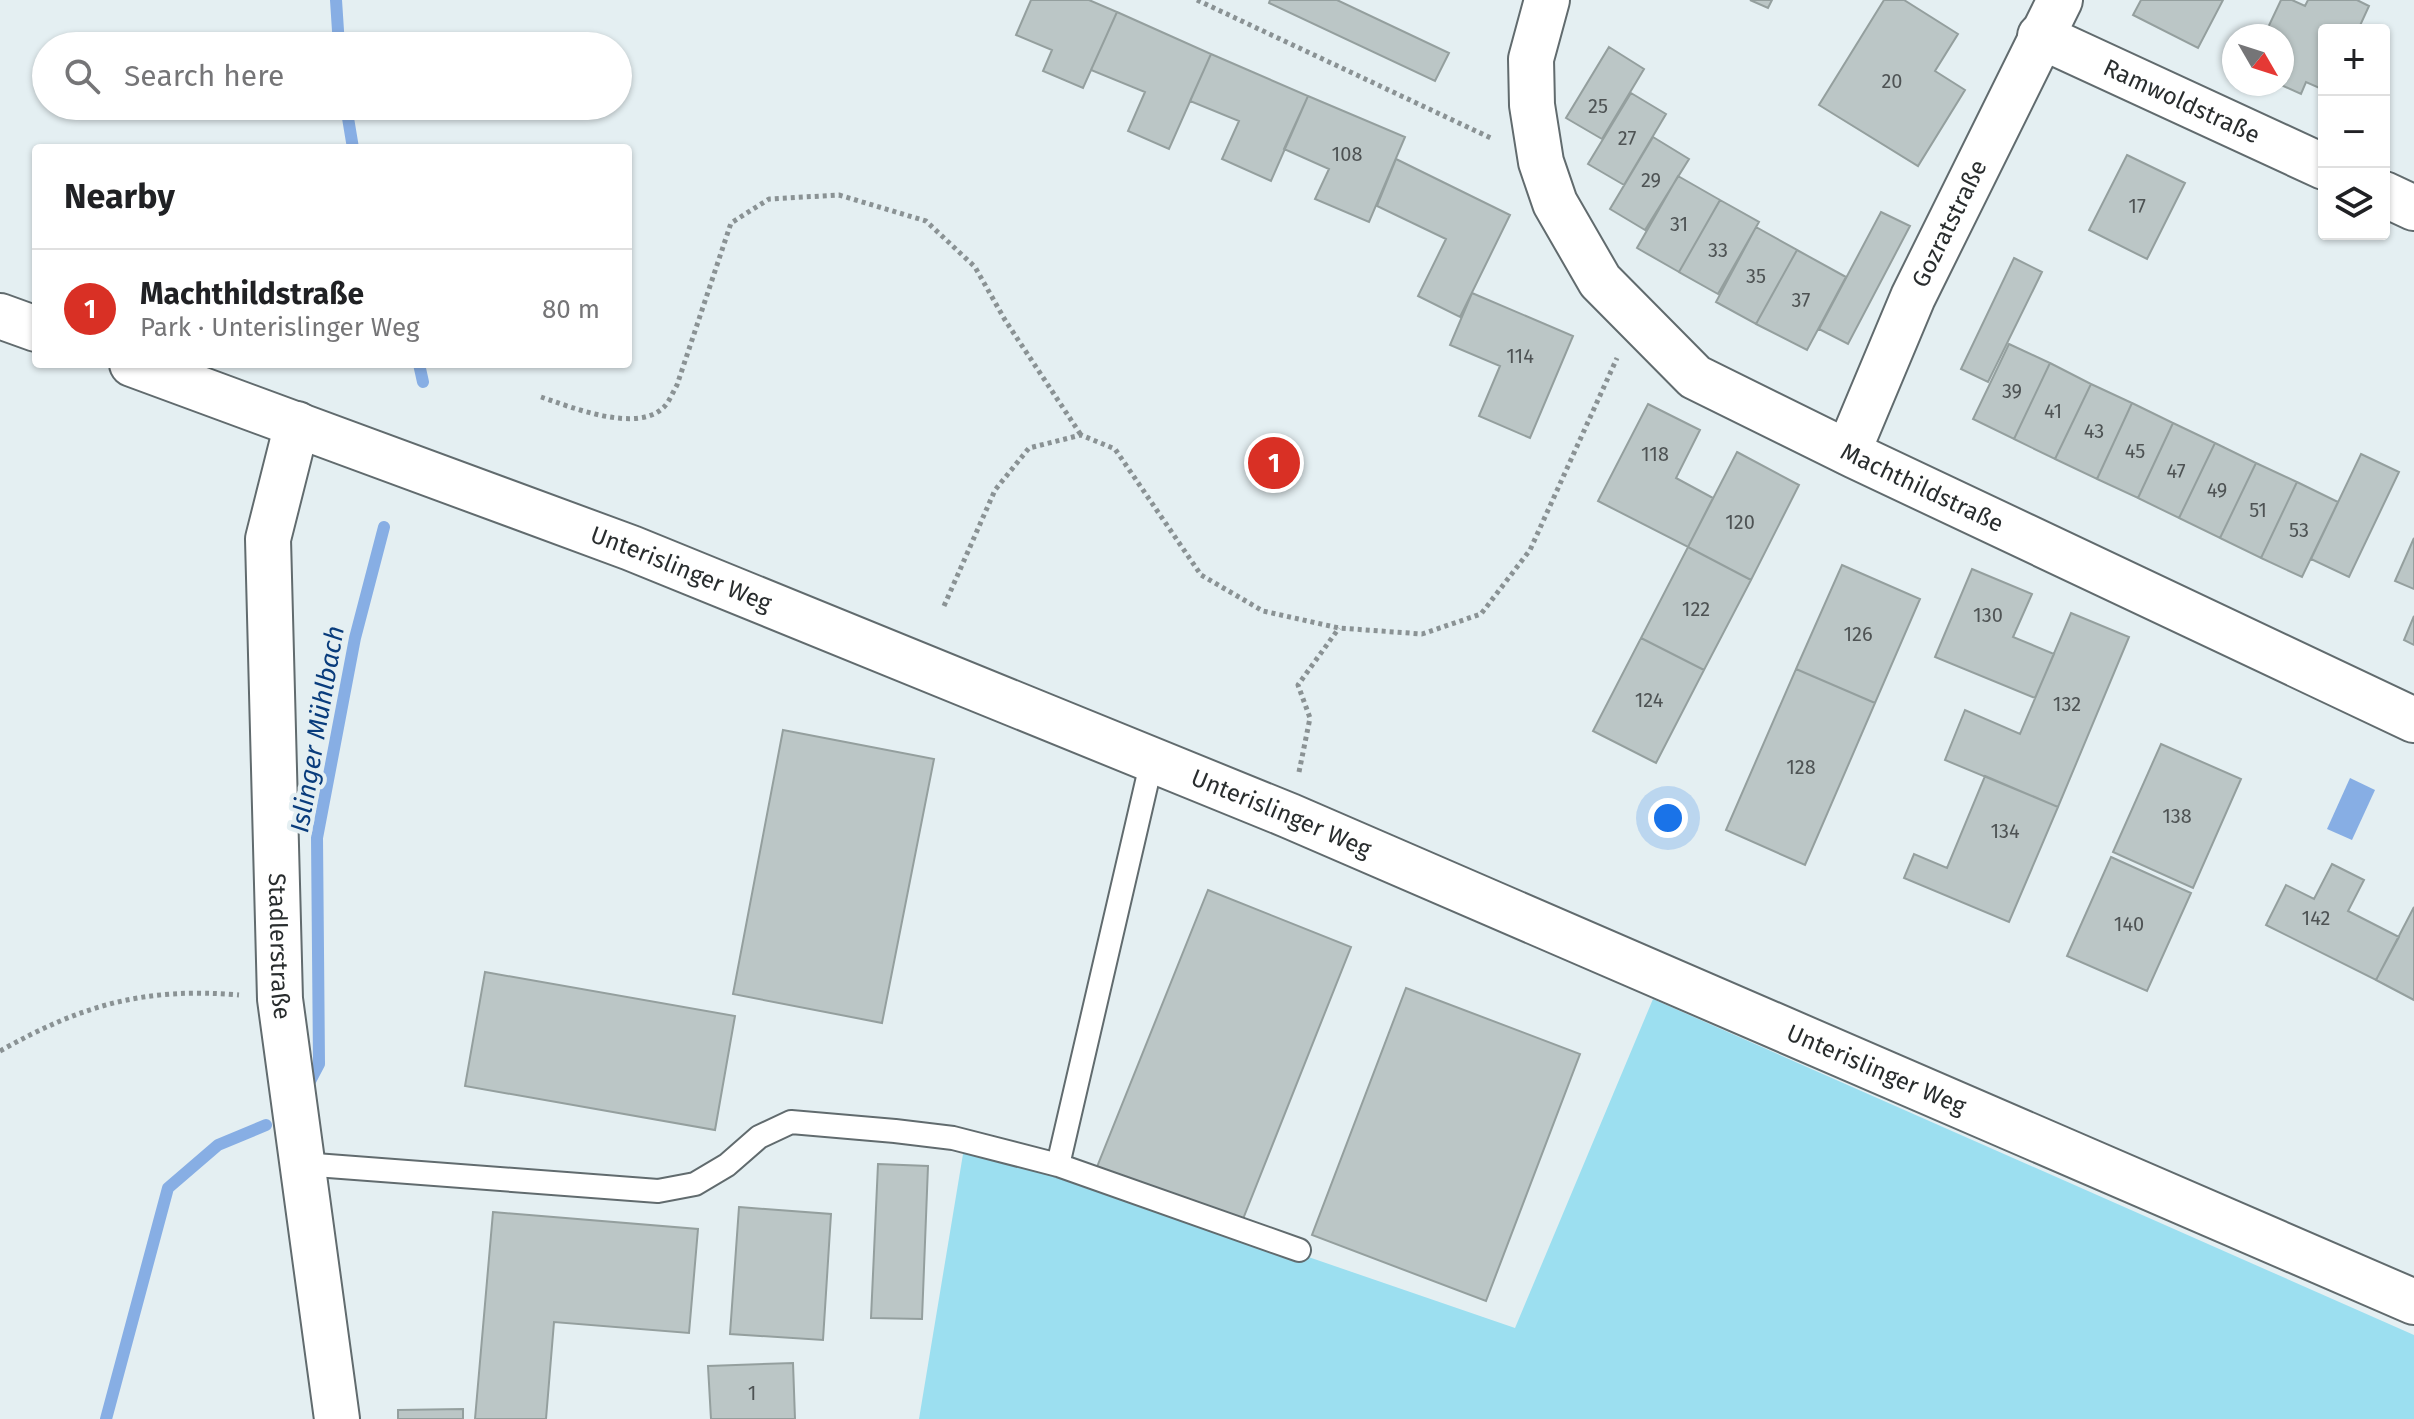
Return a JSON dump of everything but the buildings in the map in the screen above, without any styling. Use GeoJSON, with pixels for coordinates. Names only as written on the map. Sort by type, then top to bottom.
{"type":"FeatureCollection","features":[{"type":"Feature","properties":{"kind":"street","name":"Machthildstraße"},"geometry":{"type":"LineString","coordinates":[[1547,0],[1531,59],[1532,105],[1541,162],[1555,203],[1600,281],[1695,377],[2414,720]]}},
{"type":"Feature","properties":{"kind":"street","name":"Ramwoldstraße"},"geometry":{"type":"LineString","coordinates":[[2050,18],[2318,164]]}},
{"type":"Feature","properties":{"kind":"street","name":"Gozratstraße"},"geometry":{"type":"LineString","coordinates":[[1848,452],[1913,297],[2050,18]]}},
{"type":"Feature","properties":{"kind":"street"},"geometry":{"type":"LineString","coordinates":[[2390,197],[2414,208]]}},
{"type":"Feature","properties":{"kind":"street"},"geometry":{"type":"LineString","coordinates":[[0,316],[32,328]]}},
{"type":"Feature","properties":{"kind":"street","name":"Unterislinger Weg"},"geometry":{"type":"LineString","coordinates":[[143,368],[631,548],[1290,816],[2414,1302]]}},
{"type":"Feature","properties":{"kind":"street","name":"Stadlerstraße"},"geometry":{"type":"LineString","coordinates":[[297,424],[268,539],[280,999],[337,1419]]}},
{"type":"Feature","properties":{"kind":"lane"},"geometry":{"type":"LineString","coordinates":[[1058,1165],[1152,760]]}},
{"type":"Feature","properties":{"kind":"lane"},"geometry":{"type":"LineString","coordinates":[[302,1164],[658,1191],[695,1184],[727,1165],[759,1137],[791,1122],[953,1138],[1058,1165],[1299,1250]]}},
{"type":"Feature","properties":{"kind":"path"},"geometry":{"type":"LineString","coordinates":[[1197,0],[1541,162]]}},
{"type":"Feature","properties":{"kind":"path"},"geometry":{"type":"LineString","coordinates":[[541,397],[590,414],[641,419],[663,408],[677,385],[731,223],[769,199],[839,195],[926,221],[975,267],[1005,320],[1081,435],[1115,449],[1201,575],[1263,611],[1339,628],[1422,634],[1481,614],[1530,550],[1635,317]]}},
{"type":"Feature","properties":{"kind":"path"},"geometry":{"type":"LineString","coordinates":[[944,606],[995,490],[1029,448],[1081,435]]}},
{"type":"Feature","properties":{"kind":"path"},"geometry":{"type":"LineString","coordinates":[[1290,816],[1310,718],[1298,685],[1339,628]]}},
{"type":"Feature","properties":{"kind":"path"},"geometry":{"type":"LineString","coordinates":[[0,1051],[46,1026],[98,1006],[150,996],[201,992],[280,999]]}},
{"type":"Feature","properties":{"kind":"shaded area"},"geometry":{"type":"Polygon","coordinates":[[[2350,778],[2375,790],[2352,840],[2327,829],[2350,778]]]}},
{"type":"Feature","properties":{"kind":"shaded area"},"geometry":{"type":"Polygon","coordinates":[[[1653,999],[2414,1335],[2414,1419],[919,1419],[964,1148],[1253,1238],[1515,1328],[1653,999]]]}},
{"type":"Feature","properties":{"kind":"waterway","name":"Islinger Mühlbach"},"geometry":{"type":"LineString","coordinates":[[336,0],[338,32]]}},
{"type":"Feature","properties":{"kind":"waterway","name":"Islinger Mühlbach"},"geometry":{"type":"LineString","coordinates":[[348,120],[352,144]]}},
{"type":"Feature","properties":{"kind":"waterway","name":"Islinger Mühlbach"},"geometry":{"type":"LineString","coordinates":[[420,368],[423,382]]}},
{"type":"Feature","properties":{"kind":"waterway","name":"Islinger Mühlbach"},"geometry":{"type":"LineString","coordinates":[[308,1085],[319,1064],[317,838],[355,638],[384,527]]}},
{"type":"Feature","properties":{"kind":"waterway","name":"Islinger Mühlbach"},"geometry":{"type":"LineString","coordinates":[[106,1419],[168,1188],[218,1145],[266,1125]]}},
{"type":"Feature","properties":{"kind":"place","name":"Machthildstraße"},"geometry":{"type":"Point","coordinates":[1274,463]}}]}
